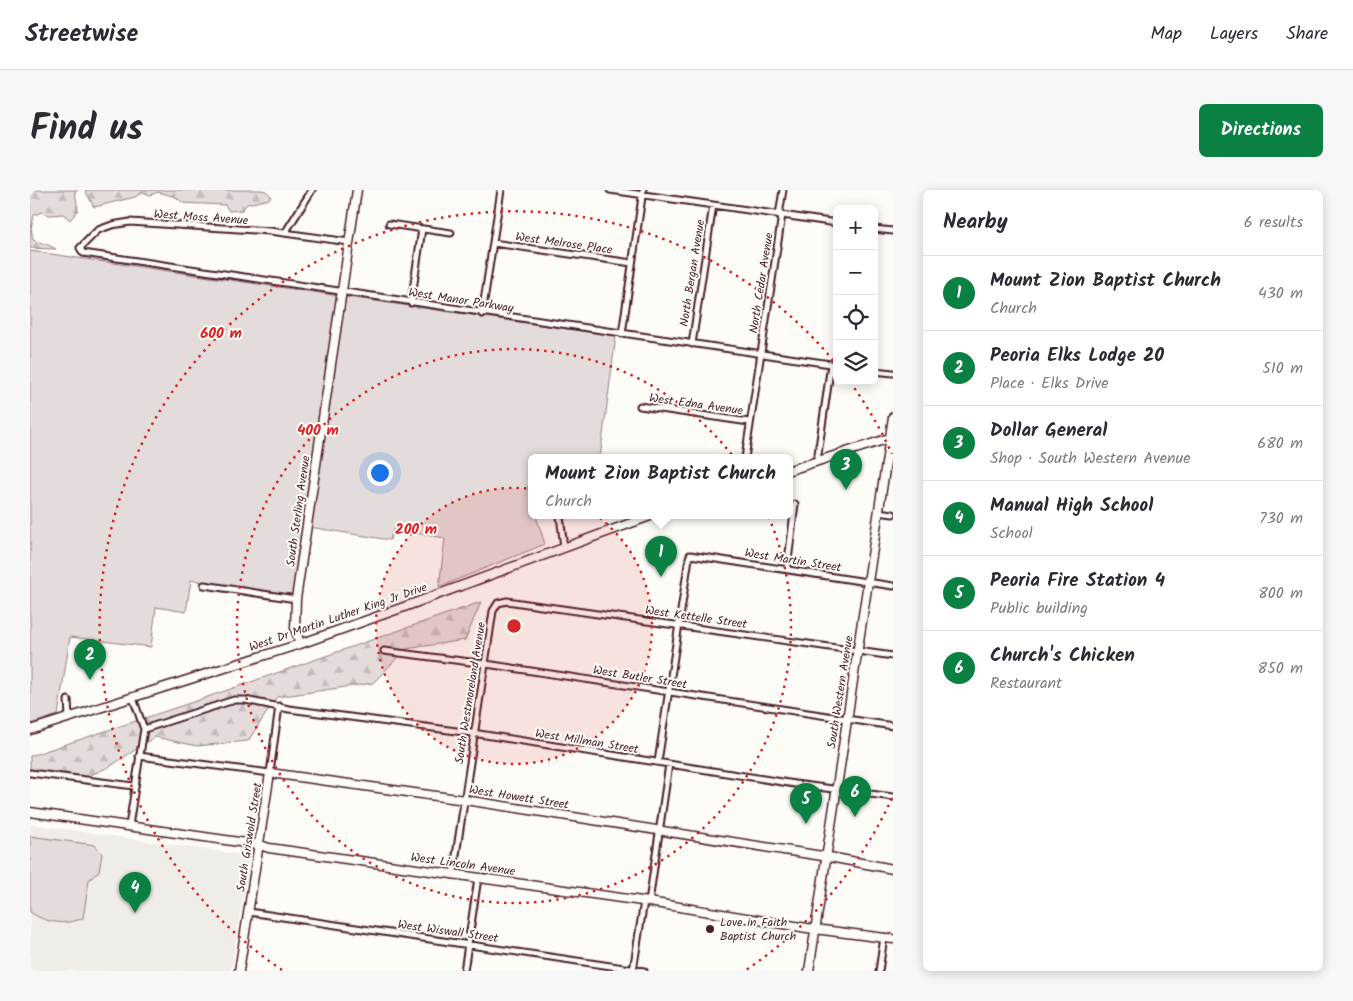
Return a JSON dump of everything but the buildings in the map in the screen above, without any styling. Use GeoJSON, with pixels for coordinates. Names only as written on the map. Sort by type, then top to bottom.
{"type":"FeatureCollection","features":[{"type":"Feature","properties":{"kind":"main road","name":"South Sterling Avenue"},"geometry":{"type":"LineString","coordinates":[[300,644],[295,628],[296,599],[357,190]]}},
{"type":"Feature","properties":{"kind":"main road","name":"South Western Avenue"},"geometry":{"type":"LineString","coordinates":[[809,971],[893,417]]}},
{"type":"Feature","properties":{"kind":"main road"},"geometry":{"type":"LineString","coordinates":[[793,469],[891,437]]}},
{"type":"Feature","properties":{"kind":"main road","name":"West Dr Martin Luther King Jr Drive"},"geometry":{"type":"LineString","coordinates":[[30,730],[300,644],[642,519]]}},
{"type":"Feature","properties":{"kind":"main road","name":"West Howett Street"},"geometry":{"type":"LineString","coordinates":[[270,773],[465,800],[825,857],[893,870]]}},
{"type":"Feature","properties":{"kind":"main road","name":"South Griswold Street"},"geometry":{"type":"LineString","coordinates":[[239,971],[270,773]]}},
{"type":"Feature","properties":{"kind":"main road","name":"West Lincoln Avenue"},"geometry":{"type":"LineString","coordinates":[[30,812],[893,939]]}},
{"type":"Feature","properties":{"kind":"street"},"geometry":{"type":"LineString","coordinates":[[312,190],[285,232],[349,242]]}},
{"type":"Feature","properties":{"kind":"street"},"geometry":{"type":"LineString","coordinates":[[482,314],[501,190]]}},
{"type":"Feature","properties":{"kind":"street"},"geometry":{"type":"LineString","coordinates":[[610,190],[642,192],[713,205],[833,222]]}},
{"type":"Feature","properties":{"kind":"street","name":"North Cedar Avenue"},"geometry":{"type":"LineString","coordinates":[[745,454],[783,190]]}},
{"type":"Feature","properties":{"kind":"street"},"geometry":{"type":"LineString","coordinates":[[622,334],[642,192]]}},
{"type":"Feature","properties":{"kind":"street","name":"North Bergan Avenue"},"geometry":{"type":"LineString","coordinates":[[692,344],[713,205]]}},
{"type":"Feature","properties":{"kind":"street","name":"West Moss Avenue"},"geometry":{"type":"LineString","coordinates":[[82,253],[80,248],[98,230],[130,222],[285,232]]}},
{"type":"Feature","properties":{"kind":"street"},"geometry":{"type":"LineString","coordinates":[[389,224],[452,233]]}},
{"type":"Feature","properties":{"kind":"street"},"geometry":{"type":"LineString","coordinates":[[411,302],[422,229]]}},
{"type":"Feature","properties":{"kind":"street"},"geometry":{"type":"LineString","coordinates":[[878,229],[893,231]]}},
{"type":"Feature","properties":{"kind":"street","name":"West Melrose Place"},"geometry":{"type":"LineString","coordinates":[[493,243],[632,263]]}},
{"type":"Feature","properties":{"kind":"street","name":"West Manor Parkway"},"geometry":{"type":"LineString","coordinates":[[82,253],[833,365]]}},
{"type":"Feature","properties":{"kind":"street"},"geometry":{"type":"LineString","coordinates":[[817,461],[833,371]]}},
{"type":"Feature","properties":{"kind":"street"},"geometry":{"type":"LineString","coordinates":[[878,372],[893,374]]}},
{"type":"Feature","properties":{"kind":"street","name":"West Edna Avenue"},"geometry":{"type":"LineString","coordinates":[[640,406],[749,422]]}},
{"type":"Feature","properties":{"kind":"street"},"geometry":{"type":"LineString","coordinates":[[793,518],[795,504]]}},
{"type":"Feature","properties":{"kind":"street"},"geometry":{"type":"LineString","coordinates":[[878,512],[893,514]]}},
{"type":"Feature","properties":{"kind":"street"},"geometry":{"type":"LineString","coordinates":[[560,519],[564,547]]}},
{"type":"Feature","properties":{"kind":"street"},"geometry":{"type":"LineString","coordinates":[[786,569],[793,519]]}},
{"type":"Feature","properties":{"kind":"street","name":"West Martin Street"},"geometry":{"type":"LineString","coordinates":[[678,625],[690,555],[893,586]]}},
{"type":"Feature","properties":{"kind":"street"},"geometry":{"type":"LineString","coordinates":[[204,585],[296,599]]}},
{"type":"Feature","properties":{"kind":"street","name":"West Kettelle Street"},"geometry":{"type":"LineString","coordinates":[[497,603],[507,601],[893,656]]}},
{"type":"Feature","properties":{"kind":"street","name":"South Westmoreland Avenue"},"geometry":{"type":"LineString","coordinates":[[453,875],[493,611],[497,603]]}},
{"type":"Feature","properties":{"kind":"street"},"geometry":{"type":"LineString","coordinates":[[658,762],[678,625]]}},
{"type":"Feature","properties":{"kind":"street","name":"West Butler Street"},"geometry":{"type":"LineString","coordinates":[[384,651],[486,664],[893,726]]}},
{"type":"Feature","properties":{"kind":"street"},"geometry":{"type":"LineString","coordinates":[[129,826],[144,728],[133,698]]}},
{"type":"Feature","properties":{"kind":"street"},"geometry":{"type":"LineString","coordinates":[[68,700],[69,718]]}},
{"type":"Feature","properties":{"kind":"street","name":"West Millman Street"},"geometry":{"type":"LineString","coordinates":[[144,728],[234,700],[245,700],[474,733],[836,790],[893,797]]}},
{"type":"Feature","properties":{"kind":"street","name":"South Griswold Street"},"geometry":{"type":"LineString","coordinates":[[270,773],[279,706]]}},
{"type":"Feature","properties":{"kind":"street","name":"West Howett Street"},"geometry":{"type":"LineString","coordinates":[[139,756],[270,773]]}},
{"type":"Feature","properties":{"kind":"street"},"geometry":{"type":"LineString","coordinates":[[633,970],[647,902],[669,764]]}},
{"type":"Feature","properties":{"kind":"street"},"geometry":{"type":"LineString","coordinates":[[30,773],[134,786]]}},
{"type":"Feature","properties":{"kind":"street"},"geometry":{"type":"LineString","coordinates":[[464,971],[478,878]]}},
{"type":"Feature","properties":{"kind":"street","name":"West Wiswall Street"},"geometry":{"type":"LineString","coordinates":[[249,912],[644,971]]}},
{"type":"Feature","properties":{"kind":"street"},"geometry":{"type":"LineString","coordinates":[[879,971],[884,937]]}},
{"type":"Feature","properties":{"kind":"shaded area"},"geometry":{"type":"Polygon","coordinates":[[[30,824],[249,856],[231,971],[30,971],[30,824]]]}},
{"type":"Feature","properties":{"kind":"green space"},"geometry":{"type":"Polygon","coordinates":[[[30,190],[78,190],[75,192],[78,210],[70,220],[63,214],[49,215],[42,212],[34,215],[31,228],[33,240],[56,249],[30,248],[30,190]]]}},
{"type":"Feature","properties":{"kind":"green space"},"geometry":{"type":"Polygon","coordinates":[[[85,190],[261,190],[266,191],[271,196],[269,199],[247,204],[242,210],[229,211],[225,205],[183,203],[176,197],[158,192],[150,195],[143,192],[135,197],[94,207],[85,190]]]}},
{"type":"Feature","properties":{"kind":"green space"},"geometry":{"type":"Polygon","coordinates":[[[30,251],[616,336],[601,454],[528,454],[528,519],[537,519],[545,544],[439,587],[445,538],[393,529],[390,540],[303,526],[293,595],[191,580],[186,612],[156,607],[151,647],[70,637],[58,715],[30,724],[30,251]]]}},
{"type":"Feature","properties":{"kind":"green space"},"geometry":{"type":"Polygon","coordinates":[[[481,602],[465,640],[406,649],[373,683],[277,697],[248,741],[197,746],[155,737],[109,767],[74,782],[30,775],[30,756],[196,701],[481,602]]]}},
{"type":"Feature","properties":{"kind":"green space"},"geometry":{"type":"Polygon","coordinates":[[[30,836],[95,845],[102,854],[99,871],[89,880],[83,918],[62,923],[43,919],[30,912],[30,836]]]}},
{"type":"Feature","properties":{"kind":"place","name":"Dollar General"},"geometry":{"type":"Point","coordinates":[846,490]}},
{"type":"Feature","properties":{"kind":"place","name":"Mount Zion Baptist Church"},"geometry":{"type":"Point","coordinates":[661,577]}},
{"type":"Feature","properties":{"kind":"place","name":"Peoria Elks Lodge 20"},"geometry":{"type":"Point","coordinates":[90,680]}},
{"type":"Feature","properties":{"kind":"place","name":"Church's Chicken"},"geometry":{"type":"Point","coordinates":[855,817]}},
{"type":"Feature","properties":{"kind":"place","name":"Peoria Fire Station 4"},"geometry":{"type":"Point","coordinates":[806,824]}},
{"type":"Feature","properties":{"kind":"place","name":"Manual High School"},"geometry":{"type":"Point","coordinates":[135,913]}},
{"type":"Feature","properties":{"kind":"place","name":"Love in Faith Baptist Church"},"geometry":{"type":"Point","coordinates":[710,929]}}]}
